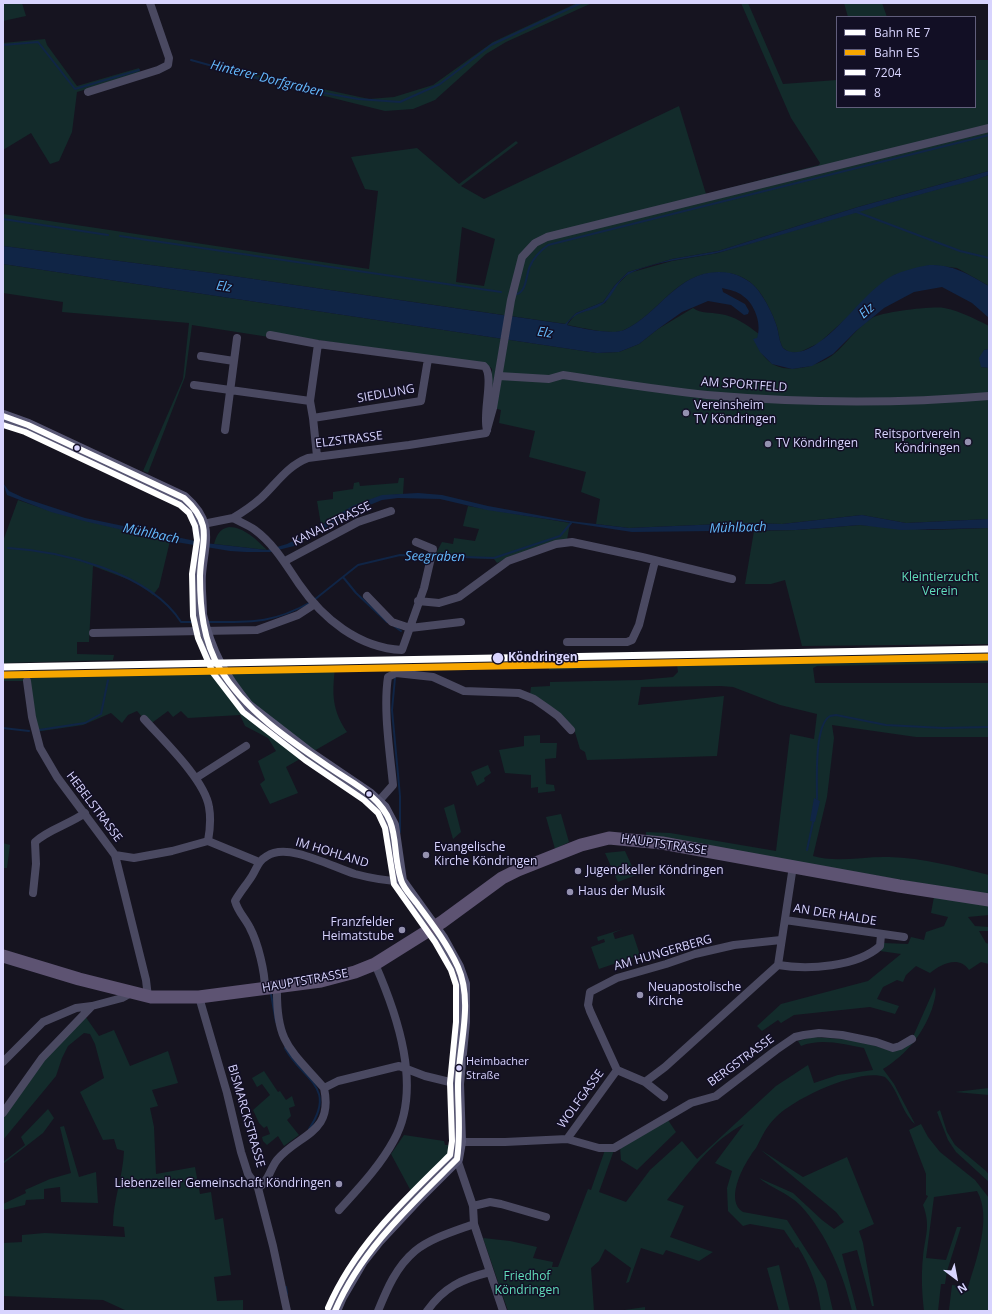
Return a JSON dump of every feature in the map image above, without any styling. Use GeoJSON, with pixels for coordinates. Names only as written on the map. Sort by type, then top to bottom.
{"type":"FeatureCollection","features":[{"type":"Feature","properties":{"kind":"main road","name":"HAUPTSTRASSE"},"geometry":{"type":"LineString","coordinates":[[3,956],[131,993],[174,998],[199,997],[271,988],[338,977],[375,964],[434,927],[502,878],[562,852],[609,838],[646,840],[989,900]]}},
{"type":"Feature","properties":{"kind":"street"},"geometry":{"type":"LineString","coordinates":[[88,92],[158,70],[168,64],[169,58],[150,3]]}},
{"type":"Feature","properties":{"kind":"street"},"geometry":{"type":"LineString","coordinates":[[487,430],[504,350],[510,303],[522,257],[535,243],[547,236],[989,128]]}},
{"type":"Feature","properties":{"kind":"street"},"geometry":{"type":"LineString","coordinates":[[270,335],[318,344],[484,366],[489,374],[485,415],[487,430]]}},
{"type":"Feature","properties":{"kind":"street"},"geometry":{"type":"LineString","coordinates":[[225,430],[237,338]]}},
{"type":"Feature","properties":{"kind":"street"},"geometry":{"type":"LineString","coordinates":[[317,456],[310,401],[318,344]]}},
{"type":"Feature","properties":{"kind":"street"},"geometry":{"type":"LineString","coordinates":[[201,356],[234,361]]}},
{"type":"Feature","properties":{"kind":"street","name":"SIEDLUNG"},"geometry":{"type":"LineString","coordinates":[[313,418],[420,402],[428,358]]}},
{"type":"Feature","properties":{"kind":"street","name":"AM SPORTFELD"},"geometry":{"type":"LineString","coordinates":[[499,376],[549,379],[563,375],[677,391],[770,400],[886,402],[989,396]]}},
{"type":"Feature","properties":{"kind":"street"},"geometry":{"type":"LineString","coordinates":[[194,385],[310,401]]}},
{"type":"Feature","properties":{"kind":"street"},"geometry":{"type":"LineString","coordinates":[[3,416],[45,432],[184,498],[195,508],[203,524],[205,540],[200,574],[201,615],[208,643],[220,669],[248,706],[384,808],[393,825],[401,881],[434,927],[458,967],[464,984],[464,1022],[458,1084],[460,1142],[457,1159],[473,1206],[474,1224],[503,1311]]}},
{"type":"Feature","properties":{"kind":"street","name":"ELZSTRASSE"},"geometry":{"type":"LineString","coordinates":[[233,518],[262,497],[277,479],[299,461],[317,456],[483,434],[487,430]]}},
{"type":"Feature","properties":{"kind":"street","name":"KANALSTRASSE"},"geometry":{"type":"LineString","coordinates":[[285,561],[358,522],[391,510]]}},
{"type":"Feature","properties":{"kind":"street"},"geometry":{"type":"LineString","coordinates":[[203,524],[233,518],[255,530],[285,561],[299,584],[332,622],[354,637],[385,649],[402,650],[418,601],[424,588],[432,549],[416,542]]}},
{"type":"Feature","properties":{"kind":"street"},"geometry":{"type":"LineString","coordinates":[[418,601],[439,603],[459,597],[505,563],[520,556],[556,544],[572,542],[588,544],[732,579]]}},
{"type":"Feature","properties":{"kind":"street"},"geometry":{"type":"LineString","coordinates":[[567,642],[627,642],[632,640],[639,625],[656,561]]}},
{"type":"Feature","properties":{"kind":"street"},"geometry":{"type":"LineString","coordinates":[[366,596],[392,622],[410,628],[461,622]]}},
{"type":"Feature","properties":{"kind":"street"},"geometry":{"type":"LineString","coordinates":[[93,633],[257,630],[298,615],[315,604]]}},
{"type":"Feature","properties":{"kind":"street"},"geometry":{"type":"LineString","coordinates":[[378,802],[393,785],[387,706],[387,682],[388,677],[396,673],[433,677],[464,691],[519,693],[534,699],[547,708],[558,716],[571,730]]}},
{"type":"Feature","properties":{"kind":"street","name":"HEBELSTRASSE"},"geometry":{"type":"LineString","coordinates":[[27,681],[32,717],[40,748],[57,777],[85,813],[115,856],[146,980],[148,996]]}},
{"type":"Feature","properties":{"kind":"street"},"geometry":{"type":"LineString","coordinates":[[144,719],[196,778],[209,807],[210,828],[208,841]]}},
{"type":"Feature","properties":{"kind":"street"},"geometry":{"type":"LineString","coordinates":[[196,778],[246,746]]}},
{"type":"Feature","properties":{"kind":"street"},"geometry":{"type":"LineString","coordinates":[[33,893],[36,864],[35,842],[40,837],[73,822],[85,813]]}},
{"type":"Feature","properties":{"kind":"street"},"geometry":{"type":"LineString","coordinates":[[115,856],[134,858],[172,851],[208,841],[258,862],[252,876],[235,901],[237,910],[250,927],[265,980],[271,988],[276,1013],[285,1042],[293,1054],[324,1088],[326,1095],[324,1116],[320,1123],[303,1140],[278,1160],[267,1179],[258,1188]]}},
{"type":"Feature","properties":{"kind":"street","name":"IM HOHLAND"},"geometry":{"type":"LineString","coordinates":[[258,862],[268,855],[277,852],[287,852],[298,854],[355,874],[380,880],[401,881]]}},
{"type":"Feature","properties":{"kind":"street"},"geometry":{"type":"LineString","coordinates":[[645,1082],[665,1067],[778,965],[793,866]]}},
{"type":"Feature","properties":{"kind":"street","name":"AN DER HALDE"},"geometry":{"type":"LineString","coordinates":[[785,920],[881,935],[904,937]]}},
{"type":"Feature","properties":{"kind":"street","name":"AN DER HALDE"},"geometry":{"type":"LineString","coordinates":[[778,965],[799,968],[846,962],[874,951],[880,946],[881,935]]}},
{"type":"Feature","properties":{"kind":"street","name":"AM HUNGERBERG"},"geometry":{"type":"LineString","coordinates":[[618,1070],[590,1011],[588,1005],[590,992],[617,978],[695,954],[734,945],[781,940]]}},
{"type":"Feature","properties":{"kind":"street"},"geometry":{"type":"LineString","coordinates":[[339,1210],[374,1170],[394,1140],[400,1127],[405,1103],[407,1070],[400,1033],[390,997],[375,964]]}},
{"type":"Feature","properties":{"kind":"street"},"geometry":{"type":"LineString","coordinates":[[5,1057],[43,1022],[76,1008],[92,1006],[122,998],[131,993]]}},
{"type":"Feature","properties":{"kind":"street","name":"BISMARCKSTRASSE"},"geometry":{"type":"LineString","coordinates":[[199,997],[227,1092],[241,1152],[248,1174],[258,1188],[273,1246],[287,1311]]}},
{"type":"Feature","properties":{"kind":"street"},"geometry":{"type":"LineString","coordinates":[[3,1113],[42,1058],[92,1006]]}},
{"type":"Feature","properties":{"kind":"street","name":"BERGSTRASSE"},"geometry":{"type":"LineString","coordinates":[[567,1139],[600,1148],[614,1148],[691,1103],[716,1096],[776,1050],[804,1034],[819,1033],[842,1035],[876,1042],[892,1048],[900,1046],[912,1039]]}},
{"type":"Feature","properties":{"kind":"street"},"geometry":{"type":"LineString","coordinates":[[324,1088],[338,1081],[399,1066],[407,1070],[458,1084]]}},
{"type":"Feature","properties":{"kind":"street","name":"WOLFGASSE"},"geometry":{"type":"LineString","coordinates":[[460,1142],[505,1142],[567,1139],[618,1070],[645,1082],[664,1097]]}},
{"type":"Feature","properties":{"kind":"street"},"geometry":{"type":"LineString","coordinates":[[316,1078],[338,1081]]}},
{"type":"Feature","properties":{"kind":"street"},"geometry":{"type":"LineString","coordinates":[[335,1311],[341,1297],[362,1261],[374,1246],[419,1196],[457,1159]]}},
{"type":"Feature","properties":{"kind":"street"},"geometry":{"type":"LineString","coordinates":[[473,1206],[490,1202],[546,1217]]}},
{"type":"Feature","properties":{"kind":"street"},"geometry":{"type":"LineString","coordinates":[[378,1311],[396,1273],[416,1250],[437,1239],[474,1224]]}},
{"type":"Feature","properties":{"kind":"street"},"geometry":{"type":"LineString","coordinates":[[427,1311],[450,1287],[468,1277],[490,1272]]}},
{"type":"Feature","properties":{"kind":"green space"},"geometry":{"type":"Polygon","coordinates":[[[3,3],[22,3],[26,16],[3,21],[3,3]]]}},
{"type":"Feature","properties":{"kind":"green space"},"geometry":{"type":"Polygon","coordinates":[[[577,3],[592,3],[506,42],[486,54],[435,100],[413,109],[385,111],[252,78],[253,74],[369,99],[394,97],[433,85],[493,42],[577,3]]]}},
{"type":"Feature","properties":{"kind":"green space"},"geometry":{"type":"Polygon","coordinates":[[[741,3],[748,3],[783,84],[836,80],[836,108],[976,108],[976,60],[989,60],[989,171],[858,207],[718,251],[672,259],[628,272],[615,285],[603,302],[576,313],[566,324],[212,273],[3,246],[3,214],[369,269],[378,191],[365,189],[351,157],[417,148],[459,184],[516,141],[518,143],[461,186],[484,199],[679,106],[706,194],[819,165],[820,163],[791,118],[741,3]],[[462,227],[456,282],[484,286],[495,239],[462,227]]]}},
{"type":"Feature","properties":{"kind":"green space"},"geometry":{"type":"Polygon","coordinates":[[[844,3],[882,3],[887,16],[848,16],[844,3]]]}},
{"type":"Feature","properties":{"kind":"green space"},"geometry":{"type":"Polygon","coordinates":[[[45,39],[47,45],[77,86],[139,68],[140,73],[77,92],[72,132],[59,161],[50,164],[31,133],[3,150],[3,43],[45,39]]]}},
{"type":"Feature","properties":{"kind":"green space"},"geometry":{"type":"Polygon","coordinates":[[[989,175],[989,286],[957,268],[931,265],[894,275],[819,343],[798,353],[789,352],[783,348],[771,313],[764,298],[755,286],[740,276],[727,273],[710,273],[695,277],[682,284],[649,313],[619,332],[604,332],[567,325],[575,315],[605,303],[616,286],[629,273],[672,261],[718,253],[855,212],[989,175]]]}},
{"type":"Feature","properties":{"kind":"green space"},"geometry":{"type":"Polygon","coordinates":[[[3,264],[597,353],[619,352],[639,344],[658,329],[693,308],[703,312],[725,315],[745,324],[759,334],[757,339],[754,339],[759,349],[771,363],[778,367],[794,369],[803,368],[828,358],[839,350],[862,326],[877,316],[919,309],[950,309],[989,326],[989,349],[984,350],[981,367],[989,368],[989,519],[906,523],[862,515],[782,524],[744,523],[629,528],[596,524],[600,499],[581,492],[586,472],[529,457],[535,431],[499,423],[501,410],[491,407],[489,395],[492,369],[488,365],[270,333],[269,337],[192,325],[185,377],[148,473],[143,471],[183,379],[189,323],[62,312],[63,302],[3,293],[3,264]]]}},
{"type":"Feature","properties":{"kind":"green space"},"geometry":{"type":"Polygon","coordinates":[[[399,478],[404,478],[403,494],[370,500],[321,525],[317,501],[333,499],[333,492],[353,489],[354,483],[359,482],[360,486],[398,483],[399,478]]]}},
{"type":"Feature","properties":{"kind":"green space"},"geometry":{"type":"Polygon","coordinates":[[[18,500],[75,517],[170,541],[159,587],[153,595],[138,583],[93,566],[89,642],[77,642],[77,654],[114,655],[113,660],[3,663],[3,541],[18,500]]]}},
{"type":"Feature","properties":{"kind":"green space"},"geometry":{"type":"Polygon","coordinates":[[[468,506],[570,523],[567,540],[514,555],[497,563],[494,559],[434,557],[442,542],[453,544],[454,538],[475,541],[479,529],[463,526],[468,506]]]}},
{"type":"Feature","properties":{"kind":"green space","name":"Kleintierzucht Verein"},"geometry":{"type":"Polygon","coordinates":[[[860,525],[929,530],[989,528],[989,644],[802,646],[785,580],[771,584],[745,584],[754,531],[796,530],[860,525]]]}},
{"type":"Feature","properties":{"kind":"green space"},"geometry":{"type":"Polygon","coordinates":[[[229,527],[240,529],[255,538],[267,550],[214,544],[219,533],[223,529],[229,527]]]}},
{"type":"Feature","properties":{"kind":"green space"},"geometry":{"type":"Polygon","coordinates":[[[989,657],[989,663],[817,666],[813,668],[815,683],[989,683],[989,737],[916,737],[832,725],[834,738],[827,797],[813,856],[831,859],[880,857],[914,859],[940,863],[989,875],[989,915],[968,917],[975,926],[989,927],[989,931],[979,931],[986,943],[989,944],[989,964],[981,962],[969,970],[965,965],[950,962],[930,973],[916,966],[906,975],[903,982],[897,980],[883,987],[877,999],[899,1006],[895,1014],[870,1007],[794,1015],[781,1023],[778,1020],[762,1031],[757,1026],[781,1004],[868,981],[901,954],[880,951],[883,943],[908,944],[911,937],[924,940],[926,932],[944,926],[948,917],[931,913],[936,886],[646,836],[646,832],[670,833],[776,851],[790,734],[814,739],[817,714],[780,705],[733,687],[641,687],[638,705],[724,696],[717,756],[587,760],[585,752],[580,749],[574,729],[530,695],[531,687],[550,686],[550,682],[640,680],[673,677],[678,672],[677,665],[549,670],[549,666],[989,657]]]}},
{"type":"Feature","properties":{"kind":"green space"},"geometry":{"type":"Polygon","coordinates":[[[335,668],[334,702],[338,716],[347,732],[286,767],[298,793],[270,804],[260,784],[265,780],[258,761],[276,751],[268,738],[245,726],[240,715],[188,718],[181,711],[173,717],[168,711],[149,725],[137,711],[128,715],[122,723],[111,713],[83,725],[35,732],[27,681],[3,681],[3,674],[211,672],[335,668]]]}},
{"type":"Feature","properties":{"kind":"green space"},"geometry":{"type":"Polygon","coordinates":[[[540,735],[540,743],[557,743],[556,758],[545,759],[546,784],[554,785],[555,791],[538,793],[538,787],[531,788],[531,775],[505,773],[499,750],[524,746],[524,736],[540,735]]]}},
{"type":"Feature","properties":{"kind":"green space"},"geometry":{"type":"Polygon","coordinates":[[[488,765],[491,773],[484,778],[485,781],[477,786],[471,772],[488,765]]]}},
{"type":"Feature","properties":{"kind":"green space"},"geometry":{"type":"Polygon","coordinates":[[[454,804],[461,832],[453,839],[444,808],[454,804]]]}},
{"type":"Feature","properties":{"kind":"green space"},"geometry":{"type":"Polygon","coordinates":[[[561,814],[569,842],[555,849],[546,817],[561,814]]]}},
{"type":"Feature","properties":{"kind":"green space"},"geometry":{"type":"Polygon","coordinates":[[[3,843],[10,845],[7,868],[4,868],[3,876],[3,843]]]}},
{"type":"Feature","properties":{"kind":"green space"},"geometry":{"type":"Polygon","coordinates":[[[625,851],[636,875],[618,882],[605,853],[625,851]]]}},
{"type":"Feature","properties":{"kind":"green space"},"geometry":{"type":"Polygon","coordinates":[[[623,929],[613,933],[615,939],[633,934],[640,955],[599,969],[591,947],[605,942],[604,939],[598,941],[597,937],[623,929]]]}},
{"type":"Feature","properties":{"kind":"green space","name":"Friedhof Köndringen"},"geometry":{"type":"Polygon","coordinates":[[[935,987],[936,990],[932,1009],[924,1027],[913,1043],[899,1057],[883,1069],[894,1084],[915,1124],[906,1113],[894,1088],[885,1077],[874,1075],[860,1077],[828,1086],[797,1101],[785,1109],[772,1121],[743,1168],[737,1184],[735,1200],[738,1207],[743,1212],[787,1220],[826,1281],[833,1311],[821,1311],[816,1286],[807,1262],[798,1247],[796,1248],[784,1230],[750,1224],[743,1226],[728,1211],[727,1188],[732,1171],[715,1163],[744,1124],[721,1139],[711,1148],[667,1200],[684,1206],[670,1237],[713,1252],[699,1261],[666,1250],[663,1255],[641,1248],[629,1282],[626,1283],[631,1268],[605,1249],[599,1261],[591,1268],[594,1311],[508,1311],[483,1238],[510,1241],[537,1247],[533,1258],[553,1262],[552,1267],[558,1267],[588,1189],[591,1190],[605,1150],[614,1150],[599,1192],[626,1202],[650,1170],[682,1141],[697,1159],[776,1086],[808,1065],[814,1083],[838,1075],[873,1070],[864,1048],[824,1042],[816,1042],[801,1046],[798,1041],[813,1037],[841,1039],[863,1042],[885,1049],[912,1039],[935,987]]]}},
{"type":"Feature","properties":{"kind":"green space"},"geometry":{"type":"Polygon","coordinates":[[[85,1016],[99,1036],[114,1030],[130,1066],[168,1051],[178,1083],[152,1090],[158,1106],[150,1108],[154,1127],[156,1174],[195,1167],[200,1194],[211,1192],[215,1220],[223,1218],[231,1275],[214,1277],[217,1301],[243,1300],[243,1311],[127,1311],[103,1300],[3,1296],[3,1243],[22,1242],[22,1235],[45,1233],[125,1237],[124,1227],[113,1226],[113,1216],[124,1151],[117,1149],[114,1139],[103,1140],[80,1092],[104,1078],[95,1044],[90,1034],[84,1033],[68,1046],[56,1076],[3,1140],[3,1118],[36,1068],[85,1016]]]}},
{"type":"Feature","properties":{"kind":"green space"},"geometry":{"type":"Polygon","coordinates":[[[264,1071],[278,1092],[280,1091],[286,1100],[292,1096],[295,1106],[289,1108],[291,1116],[287,1120],[299,1135],[284,1146],[278,1136],[267,1145],[263,1141],[262,1137],[270,1134],[267,1126],[264,1128],[259,1123],[253,1110],[270,1095],[262,1084],[257,1087],[252,1078],[264,1071]]]}},
{"type":"Feature","properties":{"kind":"green space"},"geometry":{"type":"Polygon","coordinates":[[[989,1088],[989,1095],[955,1092],[989,1088]]]}},
{"type":"Feature","properties":{"kind":"green space"},"geometry":{"type":"Polygon","coordinates":[[[48,1109],[54,1118],[43,1133],[3,1164],[3,1162],[25,1145],[21,1137],[48,1109]]]}},
{"type":"Feature","properties":{"kind":"green space"},"geometry":{"type":"Polygon","coordinates":[[[940,1110],[947,1132],[955,1145],[986,1171],[989,1175],[989,1182],[956,1152],[948,1140],[937,1112],[940,1110]]]}},
{"type":"Feature","properties":{"kind":"green space"},"geometry":{"type":"Polygon","coordinates":[[[668,1120],[676,1132],[637,1170],[621,1160],[620,1147],[668,1120]]]}},
{"type":"Feature","properties":{"kind":"green space"},"geometry":{"type":"Polygon","coordinates":[[[921,1124],[928,1137],[940,1152],[975,1180],[989,1198],[989,1311],[945,1311],[949,1310],[952,1285],[968,1287],[979,1251],[982,1238],[983,1213],[981,1201],[977,1191],[934,1197],[926,1258],[946,1260],[957,1227],[961,1227],[947,1271],[945,1284],[941,1284],[938,1311],[924,1311],[922,1271],[927,1219],[923,1205],[928,1196],[926,1195],[926,1174],[909,1130],[921,1124]]]}},
{"type":"Feature","properties":{"kind":"green space"},"geometry":{"type":"Polygon","coordinates":[[[64,1126],[79,1177],[96,1172],[98,1203],[61,1202],[60,1187],[44,1189],[44,1199],[26,1200],[25,1205],[3,1210],[3,1204],[26,1193],[25,1190],[50,1179],[71,1173],[60,1127],[64,1126]]]}},
{"type":"Feature","properties":{"kind":"green space"},"geometry":{"type":"Polygon","coordinates":[[[404,1135],[444,1141],[445,1145],[452,1145],[451,1151],[442,1164],[412,1193],[391,1154],[404,1135]]]}},
{"type":"Feature","properties":{"kind":"green space"},"geometry":{"type":"Polygon","coordinates":[[[761,1150],[803,1177],[847,1157],[874,1224],[859,1231],[863,1243],[874,1306],[872,1306],[857,1250],[842,1254],[857,1311],[852,1311],[839,1268],[826,1241],[810,1216],[795,1201],[759,1178],[793,1193],[834,1229],[844,1222],[836,1212],[761,1150]]]}},
{"type":"Feature","properties":{"kind":"green space"},"geometry":{"type":"Polygon","coordinates":[[[779,1265],[790,1311],[779,1311],[767,1268],[779,1265]]]}},
{"type":"Feature","properties":{"kind":"green space"},"geometry":{"type":"Polygon","coordinates":[[[645,1307],[645,1311],[618,1311],[645,1307]]]}},
{"type":"Feature","properties":{"kind":"water","name":"Elz"},"geometry":{"type":"Polygon","coordinates":[[[989,171],[989,175],[971,181],[878,206],[725,251],[642,268],[622,279],[607,301],[599,307],[574,316],[567,325],[612,332],[624,330],[649,313],[684,283],[697,276],[712,272],[730,273],[745,279],[758,290],[773,317],[783,348],[793,352],[804,351],[816,345],[828,336],[875,288],[900,272],[933,265],[949,267],[969,275],[989,286],[989,318],[972,303],[942,287],[914,292],[884,308],[856,331],[833,354],[812,366],[792,369],[772,364],[760,352],[753,339],[757,338],[759,327],[754,309],[743,296],[722,288],[723,292],[745,304],[749,311],[748,314],[744,315],[731,305],[708,301],[682,312],[639,344],[619,352],[597,353],[3,264],[3,246],[212,273],[565,324],[576,313],[603,302],[615,285],[628,272],[672,259],[718,251],[858,207],[989,171]]]}},
{"type":"Feature","properties":{"kind":"water"},"geometry":{"type":"Polygon","coordinates":[[[989,349],[989,368],[981,367],[979,358],[984,350],[989,349]]]}},
{"type":"Feature","properties":{"kind":"water","name":"Mühlbach"},"geometry":{"type":"Polygon","coordinates":[[[3,483],[9,491],[24,498],[85,518],[205,543],[267,550],[287,544],[311,532],[352,506],[382,495],[418,493],[442,495],[488,506],[570,521],[629,528],[744,523],[782,524],[862,515],[906,523],[989,519],[989,528],[901,530],[860,525],[796,530],[632,532],[487,510],[440,499],[398,498],[382,500],[355,511],[294,546],[270,552],[246,552],[230,551],[170,541],[51,512],[7,495],[3,483]]]}},
{"type":"Feature","properties":{"kind":"water"},"geometry":{"type":"Polygon","coordinates":[[[814,798],[820,801],[815,822],[810,821],[814,798]]]}},
{"type":"Feature","properties":{"kind":"waterway","name":"Hinterer Dorfgraben"},"geometry":{"type":"LineString","coordinates":[[191,60],[285,86],[358,99],[400,102],[440,84],[491,45],[581,3]]}},
{"type":"Feature","properties":{"kind":"waterway"},"geometry":{"type":"LineString","coordinates":[[3,45],[38,42],[75,89],[139,70]]}},
{"type":"Feature","properties":{"kind":"waterway"},"geometry":{"type":"LineString","coordinates":[[517,294],[523,289],[533,260],[548,245],[989,135]]}},
{"type":"Feature","properties":{"kind":"waterway"},"geometry":{"type":"LineString","coordinates":[[854,211],[960,251],[989,258]]}},
{"type":"Feature","properties":{"kind":"waterway"},"geometry":{"type":"LineString","coordinates":[[3,219],[108,235]]}},
{"type":"Feature","properties":{"kind":"waterway"},"geometry":{"type":"LineString","coordinates":[[120,236],[501,292]]}},
{"type":"Feature","properties":{"kind":"waterway","name":"Seegraben"},"geometry":{"type":"LineString","coordinates":[[433,556],[494,558],[560,536],[571,523]]}},
{"type":"Feature","properties":{"kind":"waterway"},"geometry":{"type":"LineString","coordinates":[[8,548],[53,554],[103,568],[127,578],[148,590],[167,605],[181,622],[199,622]]}},
{"type":"Feature","properties":{"kind":"waterway","name":"Seegraben"},"geometry":{"type":"LineString","coordinates":[[314,600],[358,565],[400,555],[429,556]]}},
{"type":"Feature","properties":{"kind":"waterway","name":"Seegraben"},"geometry":{"type":"LineString","coordinates":[[343,577],[356,593],[387,622]]}},
{"type":"Feature","properties":{"kind":"waterway"},"geometry":{"type":"LineString","coordinates":[[207,622],[236,622],[272,618],[311,602]]}},
{"type":"Feature","properties":{"kind":"waterway","name":"Seegraben"},"geometry":{"type":"LineString","coordinates":[[394,626],[401,631]]}},
{"type":"Feature","properties":{"kind":"waterway","name":"Seegraben"},"geometry":{"type":"LineString","coordinates":[[395,678],[392,710],[400,796],[400,832]]}},
{"type":"Feature","properties":{"kind":"waterway"},"geometry":{"type":"LineString","coordinates":[[39,730],[85,723],[101,714],[108,680]]}},
{"type":"Feature","properties":{"kind":"waterway"},"geometry":{"type":"LineString","coordinates":[[817,799],[819,741],[821,730],[825,721],[830,716],[836,715],[886,725],[943,728],[989,727]]}},
{"type":"Feature","properties":{"kind":"waterway"},"geometry":{"type":"LineString","coordinates":[[3,728],[29,731]]}},
{"type":"Feature","properties":{"kind":"waterway"},"geometry":{"type":"LineString","coordinates":[[807,850],[813,822]]}},
{"type":"Feature","properties":{"kind":"waterway","name":"Seegraben"},"geometry":{"type":"LineString","coordinates":[[271,994],[276,1022]]}},
{"type":"Feature","properties":{"kind":"waterway","name":"Seegraben"},"geometry":{"type":"LineString","coordinates":[[285,1048],[292,1059],[308,1076],[319,1093],[320,1103],[317,1114],[309,1129]]}},
{"type":"Feature","properties":{"kind":"waterway","name":"Seegraben"},"geometry":{"type":"LineString","coordinates":[[286,1287],[287,1294]]}},
{"type":"Feature","properties":{"kind":"transit line","name":"7204"},"geometry":{"type":"LineString","coordinates":[[3,416],[28,425],[184,498],[194,508],[200,517],[204,534],[200,576],[202,612],[206,636],[214,658],[220,669],[243,699],[271,725],[301,748],[361,788],[380,806],[387,815],[394,835],[398,867],[402,883],[440,935],[458,967],[463,981],[465,1010],[458,1086],[459,1131],[457,1159],[388,1229],[359,1268],[335,1311]]}},
{"type":"Feature","properties":{"kind":"transit line","name":"8"},"geometry":{"type":"LineString","coordinates":[[3,425],[25,432],[180,505],[189,513],[195,526],[197,540],[192,574],[193,616],[198,638],[213,673],[243,712],[305,760],[364,800],[378,813],[385,828],[394,884],[435,942],[451,970],[456,985],[456,1022],[450,1083],[452,1141],[450,1155],[381,1226],[351,1265],[328,1308]]}},
{"type":"Feature","properties":{"kind":"transit line"},"geometry":{"type":"LineString","coordinates":[[3,667],[989,649]]}},
{"type":"Feature","properties":{"kind":"rail line","name":"ES"},"geometry":{"type":"LineString","coordinates":[[3,675],[989,657]]}},
{"type":"Feature","properties":{"kind":"place","name":"Vereinsheim TV Köndringen"},"geometry":{"type":"Point","coordinates":[686,413]}},
{"type":"Feature","properties":{"kind":"place","name":"Reitsportverein Köndringen"},"geometry":{"type":"Point","coordinates":[968,442]}},
{"type":"Feature","properties":{"kind":"place","name":"TV Köndringen"},"geometry":{"type":"Point","coordinates":[768,444]}},
{"type":"Feature","properties":{"kind":"place","name":"Köndringen"},"geometry":{"type":"Point","coordinates":[498,658]}},
{"type":"Feature","properties":{"kind":"place","name":"Evangelische Kirche Köndringen"},"geometry":{"type":"Point","coordinates":[426,855]}},
{"type":"Feature","properties":{"kind":"place","name":"Jugendkeller Köndringen"},"geometry":{"type":"Point","coordinates":[578,871]}},
{"type":"Feature","properties":{"kind":"place","name":"Haus der Musik"},"geometry":{"type":"Point","coordinates":[570,892]}},
{"type":"Feature","properties":{"kind":"place","name":"Franzfelder Heimatstube"},"geometry":{"type":"Point","coordinates":[402,930]}},
{"type":"Feature","properties":{"kind":"place","name":"Neuapostolische Kirche"},"geometry":{"type":"Point","coordinates":[640,995]}},
{"type":"Feature","properties":{"kind":"place","name":"Heimbacher Straße"},"geometry":{"type":"Point","coordinates":[459,1068]}},
{"type":"Feature","properties":{"kind":"place","name":"Liebenzeller Gemeinschaft Köndringen"},"geometry":{"type":"Point","coordinates":[339,1184]}}]}
